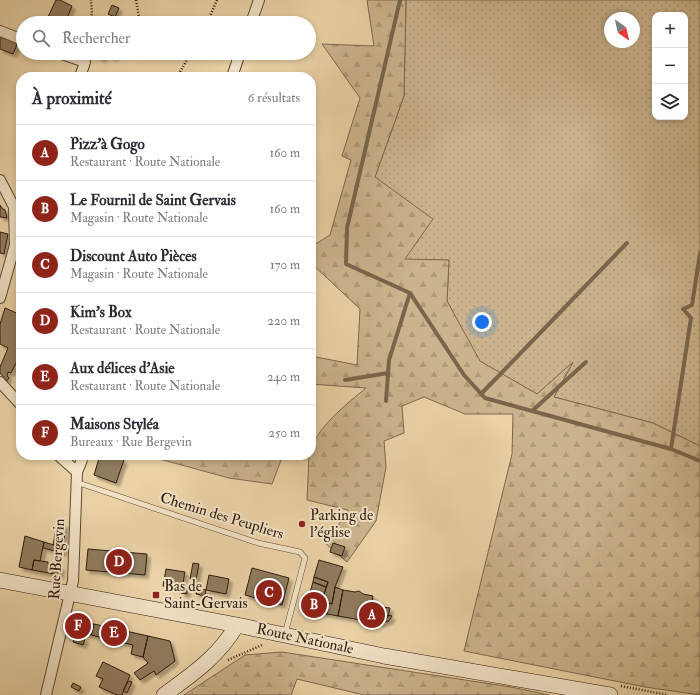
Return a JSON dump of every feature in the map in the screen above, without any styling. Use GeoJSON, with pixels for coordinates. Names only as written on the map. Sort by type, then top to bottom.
{"type":"FeatureCollection","features":[{"type":"Feature","properties":{"kind":"main road","name":"Route Nationale"},"geometry":{"type":"LineString","coordinates":[[0,580],[237,625],[384,656],[610,695]]}},
{"type":"Feature","properties":{"kind":"main road"},"geometry":{"type":"LineString","coordinates":[[164,695],[208,663],[226,643],[237,625]]}},
{"type":"Feature","properties":{"kind":"street"},"geometry":{"type":"LineString","coordinates":[[253,16],[259,0]]}},
{"type":"Feature","properties":{"kind":"street"},"geometry":{"type":"LineString","coordinates":[[0,31],[16,37]]}},
{"type":"Feature","properties":{"kind":"street"},"geometry":{"type":"LineString","coordinates":[[79,60],[85,62],[82,72]]}},
{"type":"Feature","properties":{"kind":"street"},"geometry":{"type":"LineString","coordinates":[[234,72],[238,60]]}},
{"type":"Feature","properties":{"kind":"street"},"geometry":{"type":"LineString","coordinates":[[0,180],[16,201]]}},
{"type":"Feature","properties":{"kind":"street"},"geometry":{"type":"LineString","coordinates":[[0,298],[15,245],[16,231]]}},
{"type":"Feature","properties":{"kind":"street"},"geometry":{"type":"LineString","coordinates":[[0,382],[16,400]]}},
{"type":"Feature","properties":{"kind":"street"},"geometry":{"type":"LineString","coordinates":[[62,460],[77,477]]}},
{"type":"Feature","properties":{"kind":"street","name":"Rue Bergevin"},"geometry":{"type":"LineString","coordinates":[[46,695],[71,593],[77,477],[82,460]]}},
{"type":"Feature","properties":{"kind":"lane","name":"Chemin des Peupliers"},"geometry":{"type":"LineString","coordinates":[[77,477],[258,543],[300,552],[305,558],[284,635]]}},
{"type":"Feature","properties":{"kind":"path"},"geometry":{"type":"LineString","coordinates":[[91,0],[91,16]]}},
{"type":"Feature","properties":{"kind":"path"},"geometry":{"type":"LineString","coordinates":[[136,0],[139,16]]}},
{"type":"Feature","properties":{"kind":"path"},"geometry":{"type":"LineString","coordinates":[[210,16],[217,0]]}},
{"type":"Feature","properties":{"kind":"path"},"geometry":{"type":"LineString","coordinates":[[180,72],[187,60]]}},
{"type":"Feature","properties":{"kind":"path"},"geometry":{"type":"LineString","coordinates":[[225,662],[262,645],[269,645]]}},
{"type":"Feature","properties":{"kind":"green space"},"geometry":{"type":"Polygon","coordinates":[[[367,0],[406,0],[404,96],[375,177],[433,219],[405,259],[449,260],[447,301],[480,361],[537,394],[573,362],[554,397],[653,423],[700,446],[700,695],[645,687],[464,651],[512,454],[513,414],[465,414],[424,397],[402,406],[404,433],[384,441],[386,467],[376,521],[347,562],[326,544],[348,510],[307,500],[309,460],[316,460],[316,438],[324,427],[341,409],[366,388],[316,384],[316,357],[357,365],[360,309],[316,268],[316,244],[330,235],[351,160],[342,156],[360,98],[322,44],[374,46],[367,0]]]}},
{"type":"Feature","properties":{"kind":"green space"},"geometry":{"type":"Polygon","coordinates":[[[406,0],[700,0],[700,446],[653,423],[554,397],[572,364],[537,394],[479,361],[447,301],[449,260],[405,260],[375,177],[404,96],[406,0]]]}},
{"type":"Feature","properties":{"kind":"green space"},"geometry":{"type":"Polygon","coordinates":[[[163,460],[281,460],[272,484],[229,478],[163,460]]]}},
{"type":"Feature","properties":{"kind":"green space"},"geometry":{"type":"Polygon","coordinates":[[[282,652],[511,687],[549,695],[364,695],[297,679],[291,695],[184,695],[245,655],[282,652]]]}},
{"type":"Feature","properties":{"kind":"building"},"geometry":{"type":"Polygon","coordinates":[[[56,0],[60,0],[72,6],[68,16],[48,16],[56,0]]]}},
{"type":"Feature","properties":{"kind":"building"},"geometry":{"type":"Polygon","coordinates":[[[112,5],[119,8],[115,16],[108,14],[112,5]]]}},
{"type":"Feature","properties":{"kind":"building"},"geometry":{"type":"Polygon","coordinates":[[[0,36],[16,41],[16,47],[13,54],[0,49],[0,36]]]}},
{"type":"Feature","properties":{"kind":"building"},"geometry":{"type":"Polygon","coordinates":[[[0,205],[5,210],[7,218],[0,217],[0,205]]]}},
{"type":"Feature","properties":{"kind":"building"},"geometry":{"type":"Polygon","coordinates":[[[0,232],[8,234],[4,254],[0,253],[0,232]]]}},
{"type":"Feature","properties":{"kind":"building"},"geometry":{"type":"Polygon","coordinates":[[[5,308],[16,313],[16,363],[11,373],[8,372],[7,376],[9,378],[7,381],[0,373],[0,367],[8,348],[0,344],[0,324],[5,308]]]}},
{"type":"Feature","properties":{"kind":"building"},"geometry":{"type":"Polygon","coordinates":[[[98,460],[124,460],[116,483],[94,475],[98,460]]]}},
{"type":"Feature","properties":{"kind":"building"},"geometry":{"type":"Polygon","coordinates":[[[57,524],[65,524],[64,548],[53,545],[57,524]]]}},
{"type":"Feature","properties":{"kind":"building"},"geometry":{"type":"Polygon","coordinates":[[[25,536],[44,542],[40,561],[34,560],[32,570],[19,567],[25,536]]]}},
{"type":"Feature","properties":{"kind":"building"},"geometry":{"type":"Polygon","coordinates":[[[44,542],[64,548],[63,553],[43,548],[44,542]]]}},
{"type":"Feature","properties":{"kind":"building"},"geometry":{"type":"Polygon","coordinates":[[[333,543],[345,547],[342,556],[330,552],[333,543]]]}},
{"type":"Feature","properties":{"kind":"building"},"geometry":{"type":"Polygon","coordinates":[[[88,549],[147,554],[145,575],[86,570],[88,549]]]}},
{"type":"Feature","properties":{"kind":"building"},"geometry":{"type":"Polygon","coordinates":[[[34,560],[48,562],[48,564],[61,567],[60,575],[32,570],[34,560]]]}},
{"type":"Feature","properties":{"kind":"building"},"geometry":{"type":"Polygon","coordinates":[[[319,560],[343,567],[335,587],[332,604],[329,603],[328,606],[321,605],[328,582],[314,577],[319,560]]]}},
{"type":"Feature","properties":{"kind":"building"},"geometry":{"type":"Polygon","coordinates":[[[193,563],[199,564],[196,580],[190,579],[193,563]]]}},
{"type":"Feature","properties":{"kind":"building"},"geometry":{"type":"Polygon","coordinates":[[[252,568],[289,578],[282,605],[245,595],[252,568]]]}},
{"type":"Feature","properties":{"kind":"building"},"geometry":{"type":"Polygon","coordinates":[[[166,569],[185,572],[182,588],[187,589],[187,594],[181,593],[182,589],[163,586],[166,569]]]}},
{"type":"Feature","properties":{"kind":"building"},"geometry":{"type":"Polygon","coordinates":[[[209,575],[229,579],[226,594],[206,590],[209,575]]]}},
{"type":"Feature","properties":{"kind":"building"},"geometry":{"type":"Polygon","coordinates":[[[314,577],[328,582],[326,587],[313,582],[314,577]]]}},
{"type":"Feature","properties":{"kind":"building"},"geometry":{"type":"Polygon","coordinates":[[[313,582],[326,587],[321,605],[328,606],[327,614],[305,610],[313,582]]]}},
{"type":"Feature","properties":{"kind":"building"},"geometry":{"type":"Polygon","coordinates":[[[335,587],[343,590],[338,616],[327,614],[329,603],[332,604],[335,587]]]}},
{"type":"Feature","properties":{"kind":"building"},"geometry":{"type":"Polygon","coordinates":[[[197,588],[206,590],[205,596],[196,594],[197,588]]]}},
{"type":"Feature","properties":{"kind":"building"},"geometry":{"type":"Polygon","coordinates":[[[343,590],[355,592],[359,591],[363,594],[373,596],[371,610],[381,612],[382,607],[390,608],[388,617],[379,621],[378,623],[338,616],[343,590]]]}},
{"type":"Feature","properties":{"kind":"building"},"geometry":{"type":"Polygon","coordinates":[[[388,615],[392,616],[389,621],[378,624],[379,621],[384,620],[388,615]]]}},
{"type":"Feature","properties":{"kind":"building"},"geometry":{"type":"Polygon","coordinates":[[[75,619],[94,624],[91,635],[72,630],[75,619]]]}},
{"type":"Feature","properties":{"kind":"building"},"geometry":{"type":"Polygon","coordinates":[[[94,624],[148,636],[143,657],[131,654],[133,645],[91,635],[94,624]]]}},
{"type":"Feature","properties":{"kind":"building"},"geometry":{"type":"Polygon","coordinates":[[[148,636],[170,641],[175,661],[156,675],[154,671],[140,680],[134,673],[148,663],[143,657],[148,636]]]}},
{"type":"Feature","properties":{"kind":"building"},"geometry":{"type":"Polygon","coordinates":[[[74,637],[85,639],[83,645],[73,642],[74,637]]]}},
{"type":"Feature","properties":{"kind":"building"},"geometry":{"type":"Polygon","coordinates":[[[103,662],[130,675],[122,695],[117,695],[99,687],[103,679],[96,676],[103,662]]]}},
{"type":"Feature","properties":{"kind":"building"},"geometry":{"type":"Polygon","coordinates":[[[128,681],[132,682],[127,693],[123,691],[128,681]]]}},
{"type":"Feature","properties":{"kind":"building"},"geometry":{"type":"Polygon","coordinates":[[[73,683],[81,687],[79,691],[71,687],[73,683]]]}},
{"type":"Feature","properties":{"kind":"waterway"},"geometry":{"type":"LineString","coordinates":[[400,0],[347,228],[346,264],[410,293],[464,375],[485,398],[671,449],[700,461]]}},
{"type":"Feature","properties":{"kind":"waterway"},"geometry":{"type":"LineString","coordinates":[[481,394],[627,243]]}},
{"type":"Feature","properties":{"kind":"waterway"},"geometry":{"type":"LineString","coordinates":[[671,449],[691,318],[683,309],[692,305],[700,253]]}},
{"type":"Feature","properties":{"kind":"waterway"},"geometry":{"type":"LineString","coordinates":[[386,401],[389,360],[410,293]]}},
{"type":"Feature","properties":{"kind":"waterway"},"geometry":{"type":"LineString","coordinates":[[532,411],[586,362]]}},
{"type":"Feature","properties":{"kind":"waterway"},"geometry":{"type":"LineString","coordinates":[[345,380],[388,373]]}},
{"type":"Feature","properties":{"kind":"place","name":"Parking de l'église"},"geometry":{"type":"Point","coordinates":[302,524]}},
{"type":"Feature","properties":{"kind":"place","name":"Kim's Box"},"geometry":{"type":"Point","coordinates":[119,562]}},
{"type":"Feature","properties":{"kind":"place","name":"Discount Auto Pièces"},"geometry":{"type":"Point","coordinates":[269,593]}},
{"type":"Feature","properties":{"kind":"place","name":"Bas de Saint-Gervais"},"geometry":{"type":"Point","coordinates":[156,595]}},
{"type":"Feature","properties":{"kind":"place","name":"Le Fournil de Saint Gervais"},"geometry":{"type":"Point","coordinates":[314,605]}},
{"type":"Feature","properties":{"kind":"place","name":"Pizz'à Gogo"},"geometry":{"type":"Point","coordinates":[372,615]}},
{"type":"Feature","properties":{"kind":"place","name":"Maisons Styléa"},"geometry":{"type":"Point","coordinates":[78,626]}},
{"type":"Feature","properties":{"kind":"place","name":"Aux délices d'Asie"},"geometry":{"type":"Point","coordinates":[114,633]}}]}
